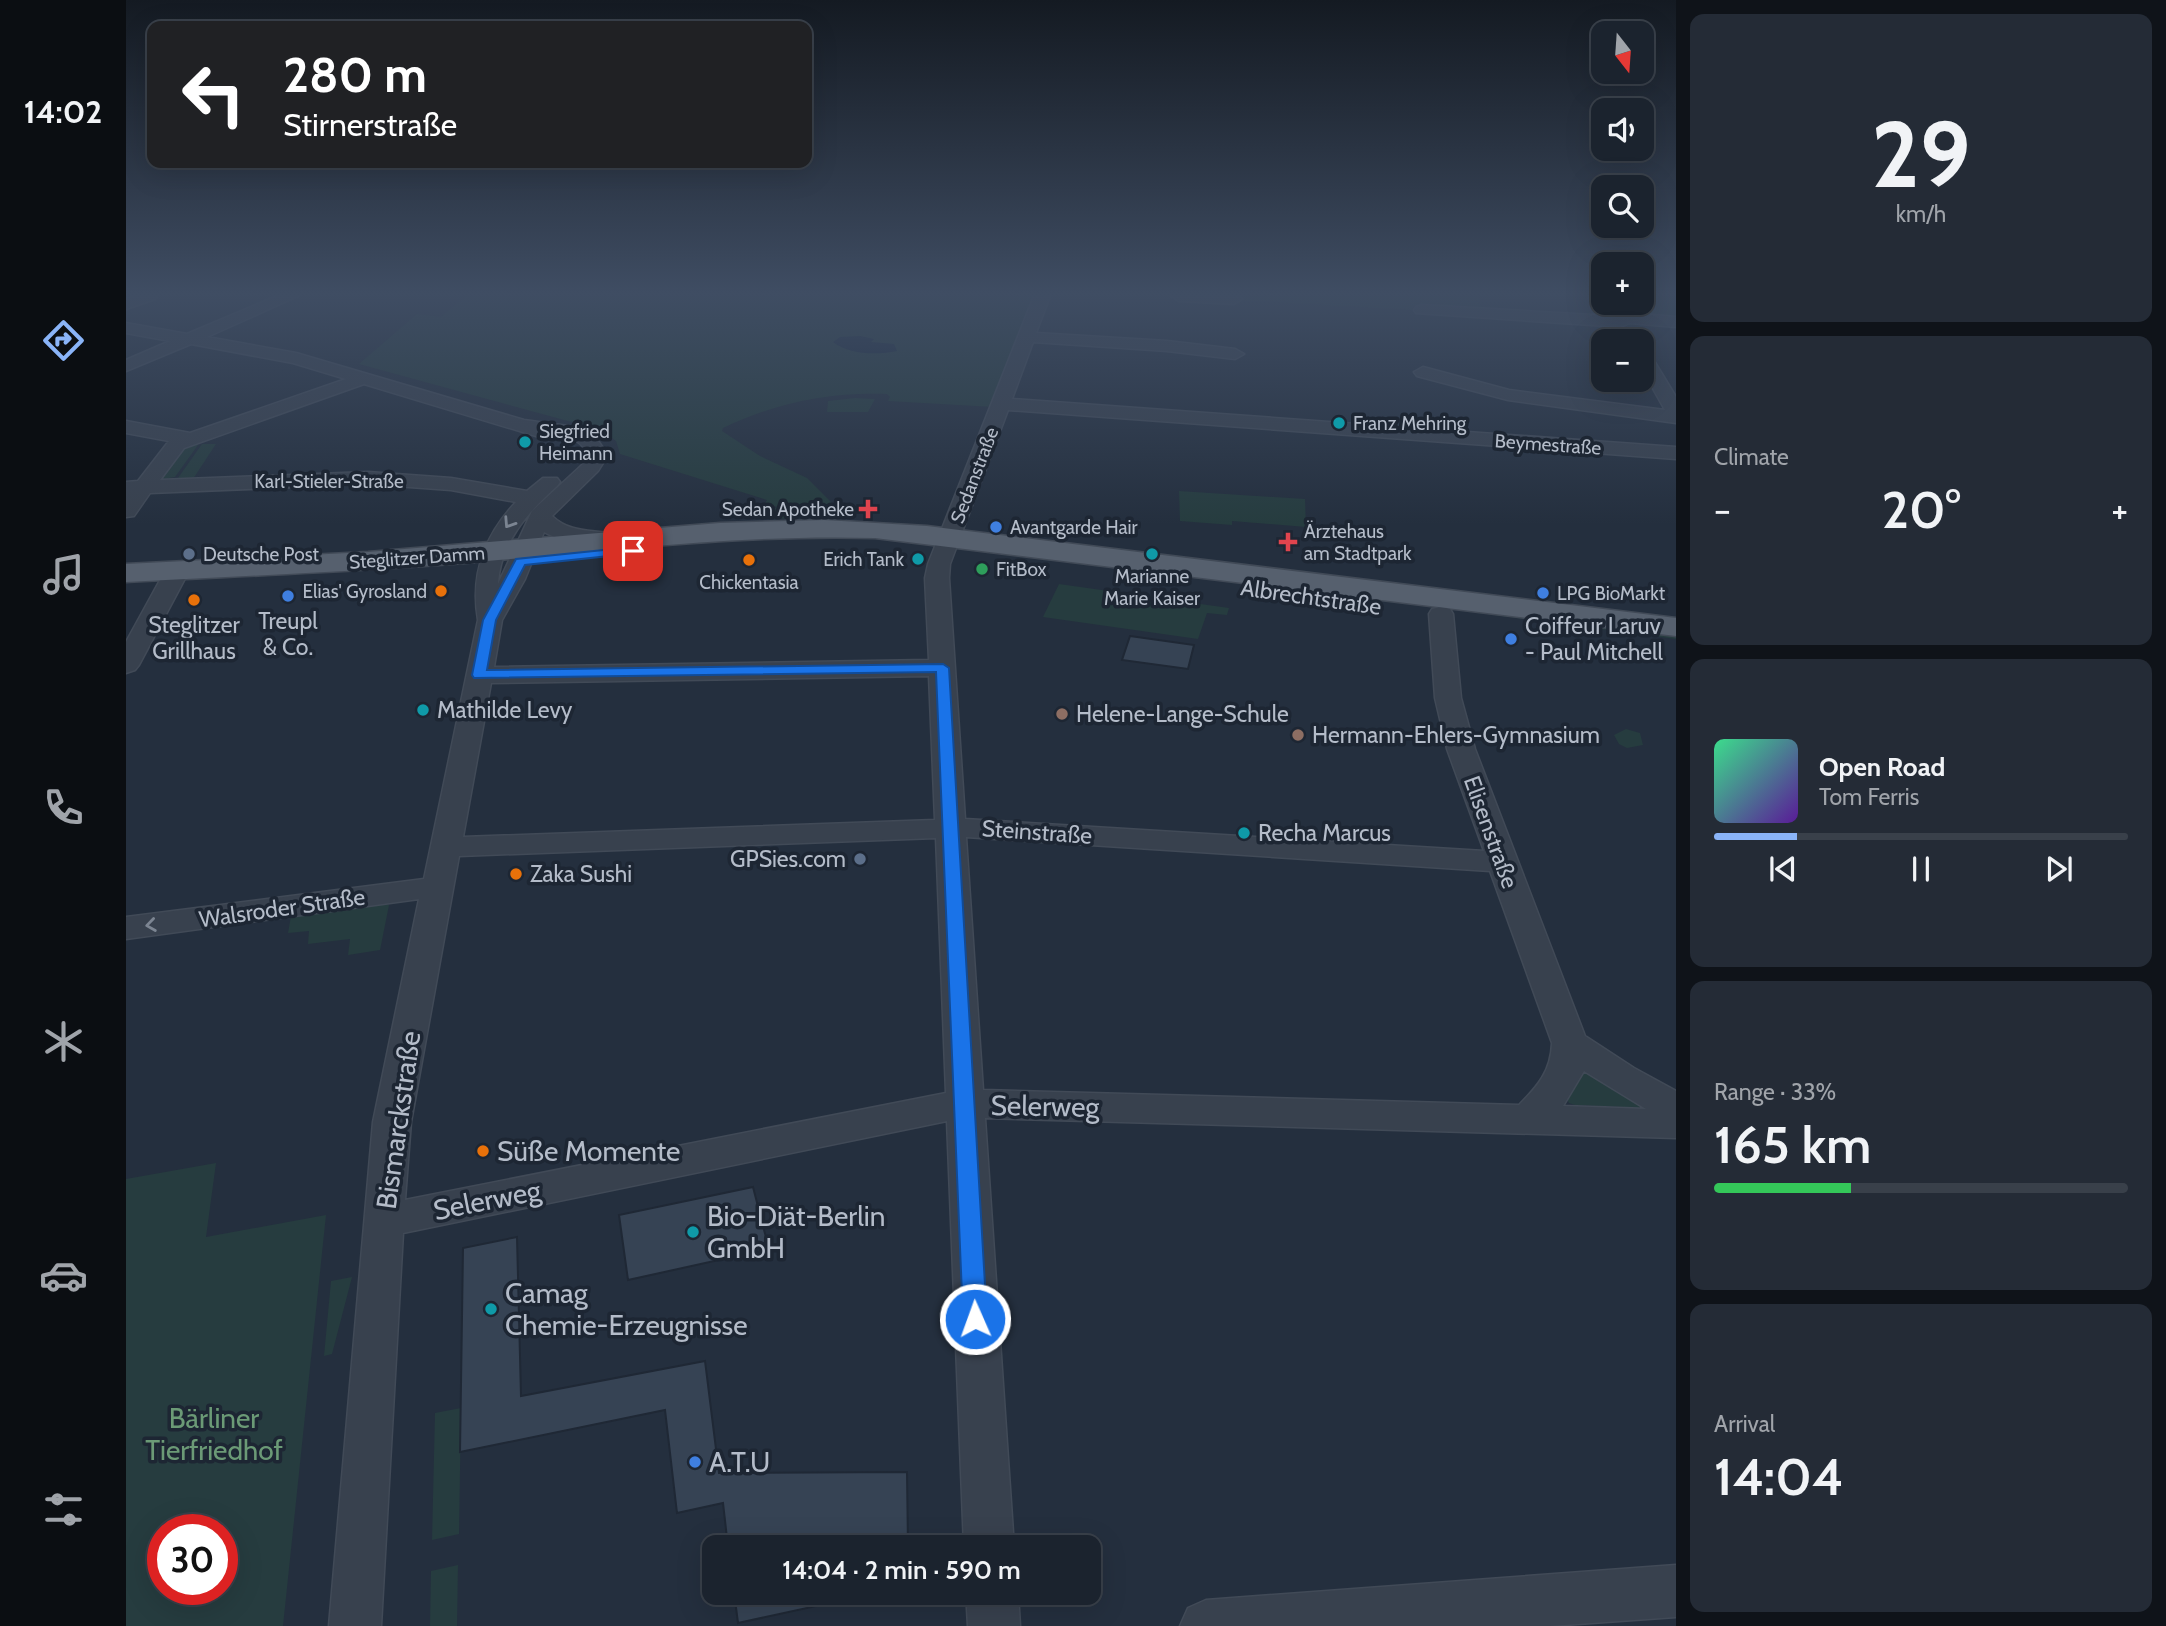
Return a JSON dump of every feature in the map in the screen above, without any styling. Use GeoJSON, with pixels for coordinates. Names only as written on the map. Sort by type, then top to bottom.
{"type":"FeatureCollection","features":[{"type":"Feature","properties":{"kind":"main road","name":"Steglitzer Damm"},"geometry":{"type":"LineString","coordinates":[[126,573],[218,569],[351,573],[623,540],[742,529],[875,529],[948,543]]}},
{"type":"Feature","properties":{"kind":"main road","name":"Steglitzer Damm"},"geometry":{"type":"LineString","coordinates":[[508,556],[762,540],[948,543]]}},
{"type":"Feature","properties":{"kind":"main road","name":"Albrechtstraße"},"geometry":{"type":"LineString","coordinates":[[948,543],[1430,607],[1676,645]]}},
{"type":"Feature","properties":{"kind":"main road","name":"Albrechtstraße"},"geometry":{"type":"LineString","coordinates":[[1430,607],[1676,627]]}},
{"type":"Feature","properties":{"kind":"main road"},"geometry":{"type":"LineString","coordinates":[[1632,639],[1676,652]]}},
{"type":"Feature","properties":{"kind":"street"},"geometry":{"type":"LineString","coordinates":[[344,372],[365,378]]}},
{"type":"Feature","properties":{"kind":"street","name":"Sedanstraße"},"geometry":{"type":"LineString","coordinates":[[988,1535],[937,578],[1014,372]]}},
{"type":"Feature","properties":{"kind":"street"},"geometry":{"type":"LineString","coordinates":[[1423,372],[1508,395],[1676,414]]}},
{"type":"Feature","properties":{"kind":"street"},"geometry":{"type":"LineString","coordinates":[[1654,376],[1676,414]]}},
{"type":"Feature","properties":{"kind":"street"},"geometry":{"type":"LineString","coordinates":[[126,511],[135,487],[177,444],[365,378]]}},
{"type":"Feature","properties":{"kind":"street","name":"Bismarckstraße"},"geometry":{"type":"LineString","coordinates":[[355,1626],[392,1122],[490,620],[513,579],[508,556],[509,522],[535,507],[590,467],[598,455],[596,447],[585,437],[527,425],[365,378]]}},
{"type":"Feature","properties":{"kind":"street","name":"Beymestraße"},"geometry":{"type":"LineString","coordinates":[[1002,404],[1676,453]]}},
{"type":"Feature","properties":{"kind":"street"},"geometry":{"type":"LineString","coordinates":[[126,427],[191,439]]}},
{"type":"Feature","properties":{"kind":"street","name":"Karl-Stieler-Straße"},"geometry":{"type":"LineString","coordinates":[[135,487],[377,478],[451,484],[535,507]]}},
{"type":"Feature","properties":{"kind":"street"},"geometry":{"type":"LineString","coordinates":[[535,507],[551,529],[570,536],[623,540]]}},
{"type":"Feature","properties":{"kind":"street","name":"Bismarckstraße"},"geometry":{"type":"LineString","coordinates":[[508,556],[535,507]]}},
{"type":"Feature","properties":{"kind":"street"},"geometry":{"type":"LineString","coordinates":[[126,665],[177,571]]}},
{"type":"Feature","properties":{"kind":"street","name":"Elisenstraße"},"geometry":{"type":"LineString","coordinates":[[1430,607],[1455,731],[1570,1043]]}},
{"type":"Feature","properties":{"kind":"street"},"geometry":{"type":"LineString","coordinates":[[479,675],[943,668]]}},
{"type":"Feature","properties":{"kind":"street","name":"Steinstraße"},"geometry":{"type":"LineString","coordinates":[[445,847],[951,828],[1502,862]]}},
{"type":"Feature","properties":{"kind":"street","name":"Walsroder Straße"},"geometry":{"type":"LineString","coordinates":[[126,929],[437,887]]}},
{"type":"Feature","properties":{"kind":"street"},"geometry":{"type":"LineString","coordinates":[[1570,1043],[1621,1078],[1676,1108]]}},
{"type":"Feature","properties":{"kind":"street"},"geometry":{"type":"LineString","coordinates":[[1527,1120],[1546,1102],[1567,1070],[1572,1055],[1570,1043]]}},
{"type":"Feature","properties":{"kind":"street","name":"Selerweg"},"geometry":{"type":"LineString","coordinates":[[383,1221],[935,1108],[965,1105],[1676,1124]]}},
{"type":"Feature","properties":{"kind":"street"},"geometry":{"type":"LineString","coordinates":[[1206,1626],[1676,1591]]}},
{"type":"Feature","properties":{"kind":"street"},"geometry":{"type":"LineString","coordinates":[[993,1605],[994,1626]]}},
{"type":"Feature","properties":{"kind":"green space"},"geometry":{"type":"Polygon","coordinates":[[[388,372],[1007,372],[993,407],[888,401],[890,397],[887,394],[844,395],[782,406],[723,428],[722,431],[760,456],[807,478],[832,503],[803,518],[766,519],[767,513],[777,507],[765,503],[767,500],[620,454],[616,441],[601,430],[388,372]]]}},
{"type":"Feature","properties":{"kind":"green space"},"geometry":{"type":"Polygon","coordinates":[[[875,399],[868,412],[827,412],[828,401],[875,399]]]}},
{"type":"Feature","properties":{"kind":"green space"},"geometry":{"type":"Polygon","coordinates":[[[195,443],[198,445],[175,477],[157,480],[181,447],[195,443]]]}},
{"type":"Feature","properties":{"kind":"green space"},"geometry":{"type":"Polygon","coordinates":[[[202,444],[216,444],[193,479],[178,478],[202,444]]]}},
{"type":"Feature","properties":{"kind":"green space"},"geometry":{"type":"Polygon","coordinates":[[[1179,491],[1305,499],[1306,527],[1232,521],[1232,525],[1180,521],[1179,491]]]}},
{"type":"Feature","properties":{"kind":"green space"},"geometry":{"type":"Polygon","coordinates":[[[1059,584],[1229,608],[1227,615],[1207,613],[1198,639],[1043,617],[1059,584]]]}},
{"type":"Feature","properties":{"kind":"green space"},"geometry":{"type":"Polygon","coordinates":[[[1479,607],[1676,633],[1676,639],[1479,613],[1479,607]]]}},
{"type":"Feature","properties":{"kind":"green space"},"geometry":{"type":"Polygon","coordinates":[[[1626,729],[1640,733],[1643,745],[1627,748],[1619,744],[1614,735],[1626,729]]]}},
{"type":"Feature","properties":{"kind":"green space"},"geometry":{"type":"Polygon","coordinates":[[[389,905],[380,950],[348,955],[350,939],[308,944],[309,931],[288,933],[291,916],[389,905]]]}},
{"type":"Feature","properties":{"kind":"green space"},"geometry":{"type":"Polygon","coordinates":[[[1583,1066],[1648,1108],[1569,1103],[1567,1099],[1580,1080],[1583,1066]]]}},
{"type":"Feature","properties":{"kind":"green space","name":"Bärliner Tierfriedhof"},"geometry":{"type":"Polygon","coordinates":[[[216,1163],[206,1237],[326,1215],[283,1626],[126,1626],[126,1179],[216,1163]]]}},
{"type":"Feature","properties":{"kind":"green space"},"geometry":{"type":"Polygon","coordinates":[[[352,1277],[332,1354],[324,1356],[331,1281],[352,1277]]]}},
{"type":"Feature","properties":{"kind":"green space"},"geometry":{"type":"Polygon","coordinates":[[[461,1408],[459,1534],[432,1540],[435,1413],[461,1408]]]}},
{"type":"Feature","properties":{"kind":"green space"},"geometry":{"type":"Polygon","coordinates":[[[458,1565],[457,1626],[430,1626],[431,1571],[458,1565]]]}},
{"type":"Feature","properties":{"kind":"building"},"geometry":{"type":"Polygon","coordinates":[[[1130,636],[1194,645],[1188,669],[1122,660],[1130,636]]]}},
{"type":"Feature","properties":{"kind":"building","name":"Bio-Diät-Berlin GmbH"},"geometry":{"type":"Polygon","coordinates":[[[753,1187],[769,1249],[628,1280],[619,1215],[753,1187]]]}},
{"type":"Feature","properties":{"kind":"building","name":"A.T.U"},"geometry":{"type":"Polygon","coordinates":[[[517,1237],[521,1396],[705,1361],[719,1473],[907,1472],[908,1535],[727,1535],[723,1503],[677,1513],[665,1410],[460,1452],[463,1248],[517,1237]]]}},
{"type":"Feature","properties":{"kind":"building"},"geometry":{"type":"Polygon","coordinates":[[[736,1605],[821,1605],[738,1623],[736,1605]]]}},
{"type":"Feature","properties":{"kind":"place","name":"Franz Mehring"},"geometry":{"type":"Point","coordinates":[1339,423]}},
{"type":"Feature","properties":{"kind":"place","name":"Siegfried Heimann"},"geometry":{"type":"Point","coordinates":[525,442]}},
{"type":"Feature","properties":{"kind":"place","name":"Sedan Apotheke"},"geometry":{"type":"Point","coordinates":[868,509]}},
{"type":"Feature","properties":{"kind":"place","name":"Avantgarde Hair"},"geometry":{"type":"Point","coordinates":[996,527]}},
{"type":"Feature","properties":{"kind":"place","name":"Ärztehaus am Stadtpark"},"geometry":{"type":"Point","coordinates":[1288,542]}},
{"type":"Feature","properties":{"kind":"place","name":"Deutsche Post"},"geometry":{"type":"Point","coordinates":[189,554]}},
{"type":"Feature","properties":{"kind":"place","name":"Marianne Marie Kaiser"},"geometry":{"type":"Point","coordinates":[1152,554]}},
{"type":"Feature","properties":{"kind":"place","name":"Erich Tank"},"geometry":{"type":"Point","coordinates":[918,559]}},
{"type":"Feature","properties":{"kind":"place","name":"Chickentasia"},"geometry":{"type":"Point","coordinates":[749,560]}},
{"type":"Feature","properties":{"kind":"place","name":"FitBox"},"geometry":{"type":"Point","coordinates":[982,569]}},
{"type":"Feature","properties":{"kind":"place","name":"Elias' Gyrosland"},"geometry":{"type":"Point","coordinates":[441,591]}},
{"type":"Feature","properties":{"kind":"place","name":"LPG BioMarkt"},"geometry":{"type":"Point","coordinates":[1543,593]}},
{"type":"Feature","properties":{"kind":"place","name":"Treupl & Co."},"geometry":{"type":"Point","coordinates":[288,596]}},
{"type":"Feature","properties":{"kind":"place","name":"Steglitzer Grillhaus"},"geometry":{"type":"Point","coordinates":[194,600]}},
{"type":"Feature","properties":{"kind":"place","name":"Coiffeur Laruv - Paul Mitchell"},"geometry":{"type":"Point","coordinates":[1511,639]}},
{"type":"Feature","properties":{"kind":"place","name":"Mathilde Levy"},"geometry":{"type":"Point","coordinates":[423,710]}},
{"type":"Feature","properties":{"kind":"place","name":"Helene-Lange-Schule"},"geometry":{"type":"Point","coordinates":[1062,714]}},
{"type":"Feature","properties":{"kind":"place","name":"Hermann-Ehlers-Gymnasium"},"geometry":{"type":"Point","coordinates":[1298,735]}},
{"type":"Feature","properties":{"kind":"place","name":"Recha Marcus"},"geometry":{"type":"Point","coordinates":[1244,833]}},
{"type":"Feature","properties":{"kind":"place","name":"GPSies.com"},"geometry":{"type":"Point","coordinates":[860,859]}},
{"type":"Feature","properties":{"kind":"place","name":"Zaka Sushi"},"geometry":{"type":"Point","coordinates":[516,874]}},
{"type":"Feature","properties":{"kind":"place","name":"Süße Momente"},"geometry":{"type":"Point","coordinates":[483,1151]}},
{"type":"Feature","properties":{"kind":"place","name":"Bio-Diät-Berlin GmbH"},"geometry":{"type":"Point","coordinates":[693,1232]}},
{"type":"Feature","properties":{"kind":"place","name":"Camag Chemie-Erzeugnisse"},"geometry":{"type":"Point","coordinates":[491,1309]}},
{"type":"Feature","properties":{"kind":"place","name":"A.T.U"},"geometry":{"type":"Point","coordinates":[695,1462]}},
{"type":"Feature","properties":{"kind":"route"},"geometry":{"type":"LineString","coordinates":[[633,551],[520,561],[490,620],[479,675],[943,668],[975,1319]]}}]}
